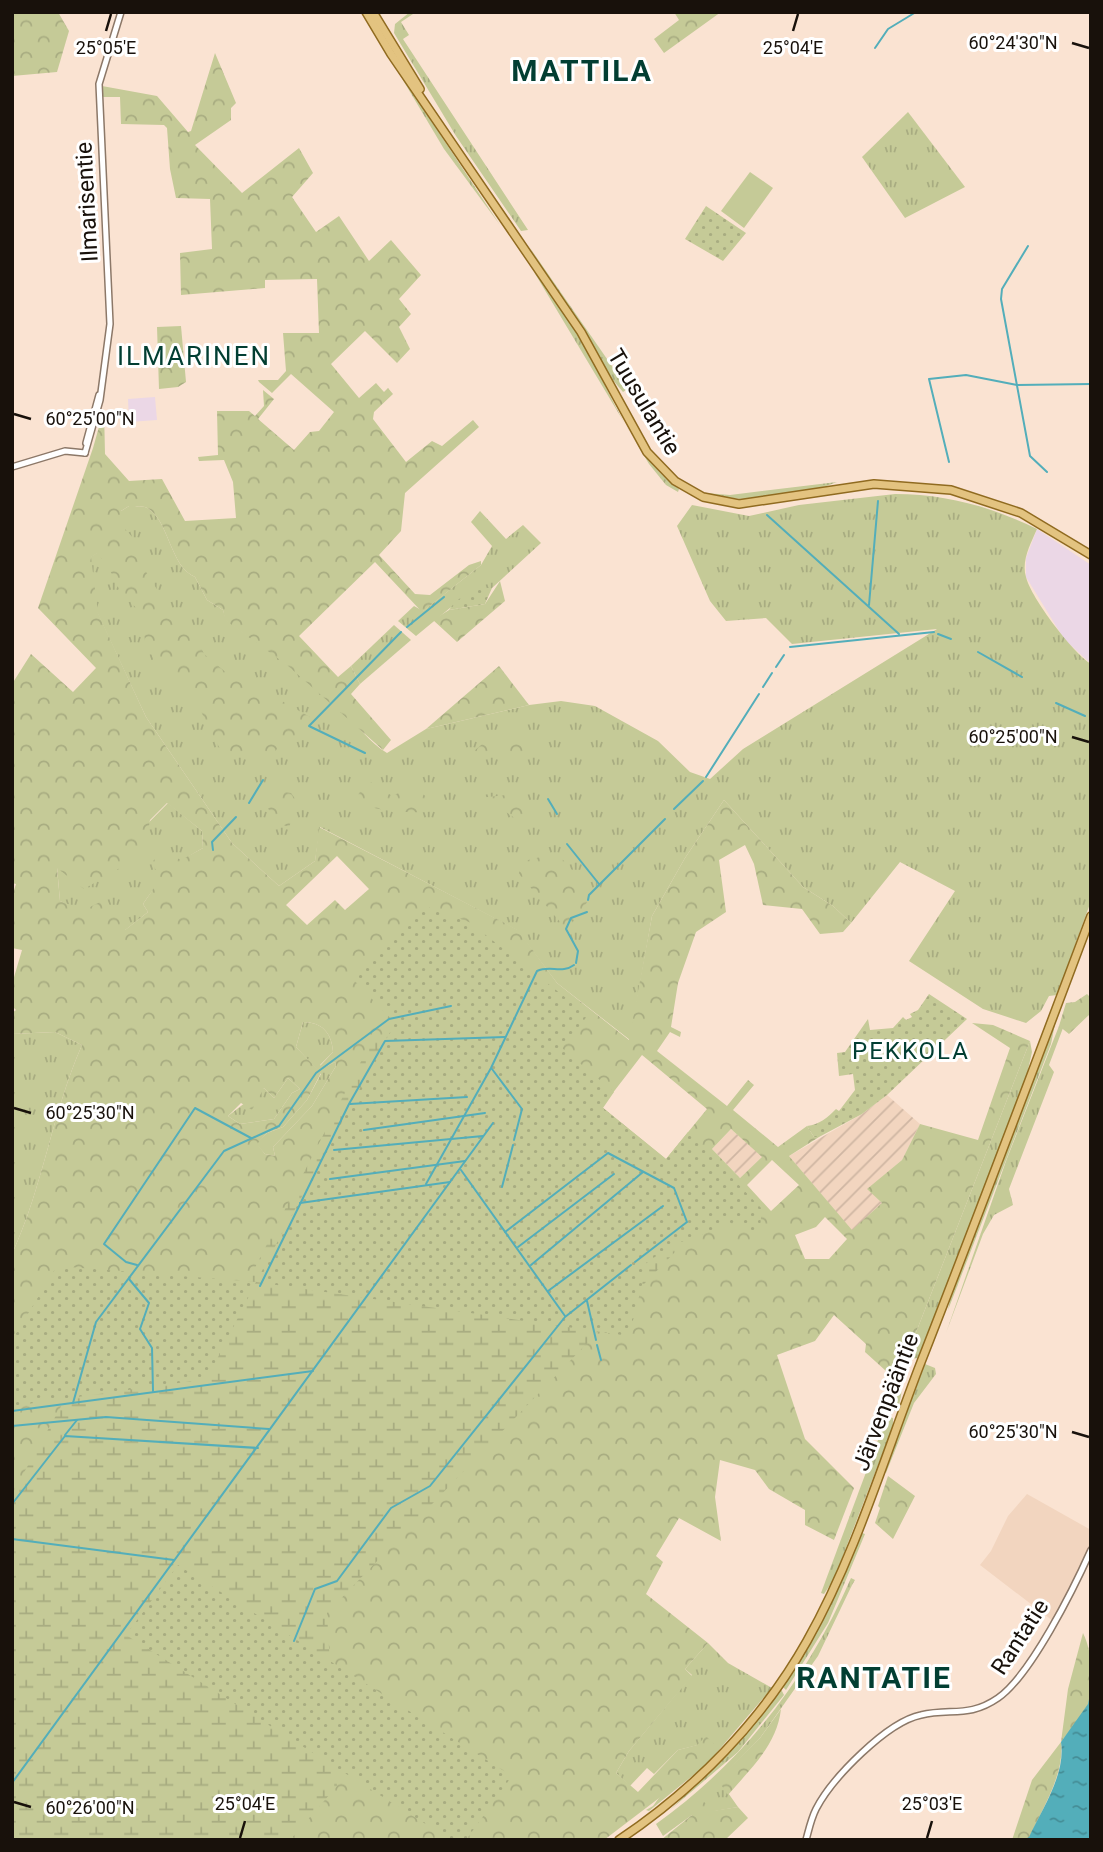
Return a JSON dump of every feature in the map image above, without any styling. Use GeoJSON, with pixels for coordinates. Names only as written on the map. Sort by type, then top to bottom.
{"type":"FeatureCollection","features":[{"type":"Feature","properties":{"kind":"main road","name":"Tuusulantie"},"geometry":{"type":"LineString","coordinates":[[366,12],[581,332],[647,452],[660,469],[683,487],[710,499],[739,505],[864,485],[925,486],[999,504],[1091,553]]}},
{"type":"Feature","properties":{"kind":"main road","name":"Tuusulantie"},"geometry":{"type":"LineString","coordinates":[[373,12],[443,130]]}},
{"type":"Feature","properties":{"kind":"main road","name":"Järvenpääntie"},"geometry":{"type":"LineString","coordinates":[[619,1840],[678,1795],[732,1743],[779,1686],[816,1624],[875,1485],[1091,916]]}},
{"type":"Feature","properties":{"kind":"street","name":"Ilmarisentie"},"geometry":{"type":"LineString","coordinates":[[12,467],[65,451],[85,453],[100,393],[110,324],[98,94],[121,12]]}},
{"type":"Feature","properties":{"kind":"street","name":"Rantatie"},"geometry":{"type":"LineString","coordinates":[[806,1840],[811,1821],[825,1796],[889,1729],[905,1719],[923,1714],[959,1714],[983,1707],[1013,1685],[1047,1632],[1091,1550]]}},
{"type":"Feature","properties":{"kind":"shaded area"},"geometry":{"type":"Polygon","coordinates":[[[155,397],[157,420],[129,422],[128,399],[155,397]]]}},
{"type":"Feature","properties":{"kind":"shaded area"},"geometry":{"type":"Polygon","coordinates":[[[1037,529],[1091,565],[1091,664],[1064,639],[1026,577],[1026,558],[1037,529]]]}},
{"type":"Feature","properties":{"kind":"shaded area"},"geometry":{"type":"Polygon","coordinates":[[[887,1095],[920,1124],[902,1160],[868,1189],[882,1203],[852,1231],[789,1156],[862,1114],[887,1095]]]}},
{"type":"Feature","properties":{"kind":"shaded area"},"geometry":{"type":"Polygon","coordinates":[[[731,1129],[763,1157],[740,1178],[712,1149],[731,1129]]]}},
{"type":"Feature","properties":{"kind":"shaded area"},"geometry":{"type":"Polygon","coordinates":[[[1027,1494],[1091,1530],[1091,1557],[1053,1621],[980,1565],[991,1551],[1008,1516],[1027,1494]]]}},
{"type":"Feature","properties":{"kind":"green space"},"geometry":{"type":"Polygon","coordinates":[[[12,12],[58,12],[69,31],[57,72],[12,76],[12,12]]]}},
{"type":"Feature","properties":{"kind":"green space"},"geometry":{"type":"Polygon","coordinates":[[[410,12],[416,12],[401,22],[409,35],[403,39],[528,230],[521,231],[456,136],[394,33],[395,24],[410,12]]]}},
{"type":"Feature","properties":{"kind":"green space"},"geometry":{"type":"Polygon","coordinates":[[[674,12],[721,12],[664,53],[654,39],[679,20],[674,12]]]}},
{"type":"Feature","properties":{"kind":"green space"},"geometry":{"type":"Polygon","coordinates":[[[215,53],[236,103],[231,108],[231,120],[195,145],[242,193],[299,148],[313,173],[292,197],[316,232],[339,216],[369,261],[391,240],[421,275],[399,299],[411,314],[399,327],[410,349],[397,363],[365,331],[331,364],[359,398],[376,383],[384,392],[388,388],[393,394],[374,412],[373,419],[406,462],[432,441],[442,446],[473,420],[479,427],[405,493],[401,531],[379,555],[415,594],[430,595],[469,565],[481,561],[481,565],[422,612],[375,562],[299,636],[338,677],[351,666],[360,684],[351,694],[391,740],[383,750],[287,665],[225,620],[223,610],[207,600],[195,577],[180,563],[153,512],[145,507],[129,506],[121,511],[125,529],[135,540],[141,564],[165,602],[183,622],[193,628],[204,654],[235,680],[252,684],[310,717],[304,736],[282,740],[271,759],[234,754],[219,747],[190,690],[164,678],[145,642],[143,616],[117,586],[116,580],[98,553],[91,557],[98,613],[146,717],[232,843],[279,886],[315,861],[319,827],[518,930],[557,983],[629,1040],[652,916],[685,858],[724,800],[803,887],[833,906],[851,923],[843,932],[820,934],[802,909],[763,905],[754,864],[745,845],[719,860],[726,912],[696,932],[678,983],[671,1027],[681,1032],[680,1037],[670,1032],[657,1051],[727,1106],[748,1080],[754,1085],[733,1110],[778,1147],[807,1126],[814,1137],[819,1137],[789,1156],[852,1230],[882,1203],[867,1189],[902,1160],[920,1124],[978,1140],[1010,1048],[972,1023],[993,1025],[1030,1041],[897,1381],[865,1352],[866,1344],[834,1315],[815,1341],[777,1355],[805,1439],[854,1488],[834,1540],[805,1525],[805,1510],[769,1489],[755,1470],[720,1460],[715,1497],[721,1541],[679,1518],[656,1556],[663,1562],[646,1594],[708,1643],[685,1669],[692,1676],[629,1751],[616,1773],[638,1792],[678,1750],[697,1745],[706,1736],[715,1745],[688,1776],[604,1840],[12,1840],[12,1254],[32,1203],[63,1097],[82,1045],[55,1032],[12,1034],[12,1013],[16,1010],[12,1006],[12,984],[22,950],[12,948],[12,896],[16,884],[12,883],[12,684],[31,654],[73,692],[96,668],[38,608],[104,409],[105,454],[129,481],[162,479],[185,521],[236,518],[233,482],[224,460],[199,461],[198,457],[218,455],[217,411],[249,411],[255,416],[264,406],[263,390],[274,399],[258,419],[294,450],[310,432],[319,431],[334,412],[291,374],[272,393],[258,380],[278,380],[286,371],[283,333],[319,333],[317,279],[265,280],[265,288],[181,295],[180,253],[212,249],[210,199],[176,198],[170,169],[167,128],[164,125],[121,124],[120,97],[102,97],[102,86],[157,96],[188,132],[191,131],[215,53]],[[167,803],[150,820],[144,854],[84,889],[57,868],[60,901],[84,910],[106,899],[125,930],[148,912],[143,904],[160,879],[152,862],[163,851],[181,860],[203,848],[202,831],[167,803]],[[337,856],[286,905],[307,925],[335,900],[345,910],[369,889],[337,856]],[[303,1022],[296,1047],[321,1073],[307,1100],[283,1127],[267,1133],[257,1144],[265,1154],[275,1156],[273,1147],[312,1106],[336,1066],[335,1062],[323,1068],[320,1066],[333,1052],[331,1039],[325,1030],[316,1024],[303,1022]],[[642,1055],[602,1107],[666,1159],[707,1109],[642,1055]],[[288,1078],[274,1098],[264,1088],[252,1110],[241,1103],[228,1116],[240,1124],[274,1119],[292,1093],[300,1089],[288,1078]],[[731,1129],[712,1149],[740,1178],[762,1157],[731,1129]],[[772,1160],[747,1185],[771,1211],[799,1185],[772,1160]],[[825,1217],[816,1227],[795,1235],[805,1259],[829,1259],[847,1239],[825,1217]]]}},
{"type":"Feature","properties":{"kind":"green space"},"geometry":{"type":"Polygon","coordinates":[[[391,60],[500,225],[444,149],[391,60]]]}},
{"type":"Feature","properties":{"kind":"green space"},"geometry":{"type":"Polygon","coordinates":[[[908,112],[965,187],[905,218],[862,157],[908,112]]]}},
{"type":"Feature","properties":{"kind":"green space"},"geometry":{"type":"Polygon","coordinates":[[[750,172],[773,188],[744,228],[721,211],[750,172]]]}},
{"type":"Feature","properties":{"kind":"green space"},"geometry":{"type":"Polygon","coordinates":[[[706,206],[746,233],[723,261],[685,239],[706,206]]]}},
{"type":"Feature","properties":{"kind":"green space"},"geometry":{"type":"Polygon","coordinates":[[[528,245],[623,382],[626,390],[623,392],[612,379],[528,245]]]}},
{"type":"Feature","properties":{"kind":"green space"},"geometry":{"type":"Polygon","coordinates":[[[534,272],[555,296],[573,323],[637,443],[656,468],[679,489],[678,492],[666,485],[649,464],[534,272]]]}},
{"type":"Feature","properties":{"kind":"green space"},"geometry":{"type":"Polygon","coordinates":[[[181,326],[186,382],[178,387],[159,389],[157,327],[181,326]]]}},
{"type":"Feature","properties":{"kind":"green space"},"geometry":{"type":"Polygon","coordinates":[[[837,482],[806,492],[773,498],[739,499],[706,493],[730,495],[837,482]]]}},
{"type":"Feature","properties":{"kind":"green space"},"geometry":{"type":"Polygon","coordinates":[[[895,494],[932,496],[968,503],[1037,529],[1027,552],[1025,565],[1029,586],[1064,637],[1091,664],[1091,901],[1057,995],[1049,996],[1041,1011],[1026,1023],[983,1009],[909,961],[955,891],[900,862],[851,923],[833,906],[803,887],[724,800],[685,858],[652,916],[630,1040],[557,983],[517,930],[320,827],[315,861],[279,886],[232,843],[146,717],[97,612],[90,557],[97,553],[121,511],[129,506],[145,507],[153,512],[180,563],[195,577],[207,600],[223,610],[226,620],[316,687],[387,753],[426,729],[529,705],[561,701],[595,706],[658,741],[690,772],[710,779],[743,749],[937,629],[792,644],[766,618],[726,621],[710,601],[677,526],[692,505],[749,516],[799,505],[895,494]]]}},
{"type":"Feature","properties":{"kind":"green space"},"geometry":{"type":"Polygon","coordinates":[[[480,511],[506,539],[523,525],[541,543],[492,588],[450,608],[416,636],[398,621],[414,606],[423,611],[481,565],[492,546],[471,522],[480,511]]]}},
{"type":"Feature","properties":{"kind":"green space"},"geometry":{"type":"Polygon","coordinates":[[[500,581],[505,601],[457,642],[433,620],[449,610],[485,604],[500,581]]]}},
{"type":"Feature","properties":{"kind":"green space"},"geometry":{"type":"Polygon","coordinates":[[[492,588],[485,604],[449,610],[468,593],[492,588]]]}},
{"type":"Feature","properties":{"kind":"green space"},"geometry":{"type":"Polygon","coordinates":[[[394,625],[411,640],[360,684],[351,666],[394,625]]]}},
{"type":"Feature","properties":{"kind":"green space"},"geometry":{"type":"Polygon","coordinates":[[[499,666],[529,705],[426,729],[499,666]]]}},
{"type":"Feature","properties":{"kind":"green space"},"geometry":{"type":"Polygon","coordinates":[[[487,740],[536,740],[533,750],[526,755],[486,755],[474,751],[487,740]]]}},
{"type":"Feature","properties":{"kind":"green space"},"geometry":{"type":"Polygon","coordinates":[[[373,782],[392,796],[407,789],[423,794],[441,810],[396,811],[372,807],[354,800],[366,784],[373,782]]]}},
{"type":"Feature","properties":{"kind":"green space"},"geometry":{"type":"Polygon","coordinates":[[[273,790],[291,793],[298,803],[289,827],[275,822],[264,800],[265,795],[273,790]]]}},
{"type":"Feature","properties":{"kind":"green space"},"geometry":{"type":"Polygon","coordinates":[[[506,795],[533,814],[519,821],[500,808],[488,808],[479,798],[506,795]]]}},
{"type":"Feature","properties":{"kind":"green space"},"geometry":{"type":"Polygon","coordinates":[[[168,803],[202,831],[203,848],[177,865],[162,879],[143,904],[148,912],[124,931],[60,901],[57,867],[84,888],[168,803]]]}},
{"type":"Feature","properties":{"kind":"green space"},"geometry":{"type":"Polygon","coordinates":[[[557,853],[593,894],[567,930],[519,874],[520,862],[557,853]]]}},
{"type":"Feature","properties":{"kind":"green space"},"geometry":{"type":"Polygon","coordinates":[[[422,905],[469,922],[588,1015],[562,1048],[614,1092],[603,1108],[666,1159],[688,1132],[762,1209],[760,1227],[752,1232],[739,1221],[670,1246],[641,1267],[645,1273],[629,1336],[256,1282],[395,1023],[351,977],[422,905]]]}},
{"type":"Feature","properties":{"kind":"green space"},"geometry":{"type":"Polygon","coordinates":[[[446,988],[700,1226],[327,1613],[337,1786],[290,1840],[12,1840],[12,1494],[83,1367],[244,1289],[370,1044],[446,988]]]}},
{"type":"Feature","properties":{"kind":"green space"},"geometry":{"type":"Polygon","coordinates":[[[929,994],[967,1019],[887,1095],[862,1114],[819,1137],[814,1137],[807,1126],[826,1118],[836,1109],[839,1111],[855,1090],[853,1074],[839,1076],[837,1053],[845,1052],[868,1019],[870,1030],[893,1028],[903,1017],[906,1020],[912,1017],[910,1014],[918,1010],[929,994]]]}},
{"type":"Feature","properties":{"kind":"green space"},"geometry":{"type":"Polygon","coordinates":[[[1087,994],[1091,998],[1091,1013],[1069,1034],[1059,1026],[1066,1003],[1075,1002],[1087,994]]]}},
{"type":"Feature","properties":{"kind":"green space"},"geometry":{"type":"Polygon","coordinates":[[[303,1022],[321,1026],[328,1034],[333,1052],[320,1065],[323,1068],[335,1062],[336,1066],[312,1106],[273,1147],[275,1156],[265,1154],[256,1144],[267,1133],[283,1127],[307,1100],[321,1074],[296,1047],[303,1022]]]}},
{"type":"Feature","properties":{"kind":"green space"},"geometry":{"type":"Polygon","coordinates":[[[1055,1024],[1051,1044],[948,1310],[951,1294],[1055,1024]]]}},
{"type":"Feature","properties":{"kind":"green space"},"geometry":{"type":"Polygon","coordinates":[[[1059,1026],[1063,1028],[1049,1065],[1054,1072],[1009,1189],[1013,1205],[994,1215],[983,1234],[946,1333],[1006,1161],[1059,1026]]]}},
{"type":"Feature","properties":{"kind":"green space"},"geometry":{"type":"Polygon","coordinates":[[[55,1032],[82,1045],[63,1097],[32,1203],[12,1254],[12,1034],[55,1032]]]}},
{"type":"Feature","properties":{"kind":"green space"},"geometry":{"type":"Polygon","coordinates":[[[1030,1041],[1032,1052],[1027,1074],[919,1358],[907,1359],[897,1411],[886,1411],[895,1396],[897,1381],[1030,1041]]]}},
{"type":"Feature","properties":{"kind":"green space"},"geometry":{"type":"Polygon","coordinates":[[[288,1078],[300,1089],[292,1093],[274,1119],[240,1124],[228,1116],[264,1088],[274,1098],[288,1078]]]}},
{"type":"Feature","properties":{"kind":"green space"},"geometry":{"type":"Polygon","coordinates":[[[57,1266],[256,1282],[207,1379],[12,1406],[12,1340],[57,1266]]]}},
{"type":"Feature","properties":{"kind":"green space"},"geometry":{"type":"Polygon","coordinates":[[[925,1364],[935,1368],[936,1374],[914,1403],[886,1473],[884,1471],[925,1364]]]}},
{"type":"Feature","properties":{"kind":"green space"},"geometry":{"type":"Polygon","coordinates":[[[887,1416],[893,1418],[893,1426],[834,1579],[824,1594],[821,1593],[887,1416]]]}},
{"type":"Feature","properties":{"kind":"green space"},"geometry":{"type":"Polygon","coordinates":[[[888,1476],[915,1496],[893,1539],[875,1523],[888,1476]]]}},
{"type":"Feature","properties":{"kind":"green space"},"geometry":{"type":"Polygon","coordinates":[[[862,1533],[865,1534],[828,1623],[786,1690],[783,1687],[820,1624],[862,1533]]]}},
{"type":"Feature","properties":{"kind":"green space"},"geometry":{"type":"Polygon","coordinates":[[[178,1565],[512,1776],[466,1840],[451,1840],[126,1635],[178,1565]]]}},
{"type":"Feature","properties":{"kind":"green space"},"geometry":{"type":"Polygon","coordinates":[[[851,1578],[855,1580],[818,1656],[760,1738],[719,1780],[738,1807],[692,1815],[663,1836],[656,1824],[718,1773],[770,1715],[814,1650],[851,1578]]]}},
{"type":"Feature","properties":{"kind":"green space"},"geometry":{"type":"Polygon","coordinates":[[[1083,1633],[1089,1649],[1092,1688],[1088,1705],[1061,1742],[1068,1689],[1083,1633]]]}},
{"type":"Feature","properties":{"kind":"green space"},"geometry":{"type":"Polygon","coordinates":[[[708,1643],[728,1663],[772,1688],[707,1764],[649,1811],[646,1810],[653,1806],[698,1745],[678,1750],[654,1774],[647,1768],[630,1786],[616,1773],[629,1751],[692,1675],[685,1669],[708,1643]]]}},
{"type":"Feature","properties":{"kind":"green space"},"geometry":{"type":"Polygon","coordinates":[[[781,1689],[784,1695],[738,1752],[670,1810],[727,1754],[781,1689]]]}},
{"type":"Feature","properties":{"kind":"green space"},"geometry":{"type":"Polygon","coordinates":[[[781,1709],[779,1722],[769,1745],[728,1795],[718,1780],[760,1738],[781,1709]]]}},
{"type":"Feature","properties":{"kind":"green space"},"geometry":{"type":"Polygon","coordinates":[[[1061,1742],[1060,1766],[1056,1779],[1029,1838],[1012,1840],[1032,1780],[1061,1742]]]}},
{"type":"Feature","properties":{"kind":"green space"},"geometry":{"type":"Polygon","coordinates":[[[699,1796],[712,1811],[738,1807],[748,1818],[725,1840],[661,1840],[692,1815],[699,1796]]]}},
{"type":"Feature","properties":{"kind":"water"},"geometry":{"type":"Polygon","coordinates":[[[1091,1689],[1091,1840],[1023,1840],[1029,1837],[1052,1791],[1060,1766],[1061,1742],[1088,1704],[1091,1689]]]}},
{"type":"Feature","properties":{"kind":"waterway"},"geometry":{"type":"LineString","coordinates":[[875,48],[888,29],[916,12]]}},
{"type":"Feature","properties":{"kind":"waterway"},"geometry":{"type":"LineString","coordinates":[[1028,246],[1002,289],[1001,299],[1030,456],[1047,472]]}},
{"type":"Feature","properties":{"kind":"waterway"},"geometry":{"type":"LineString","coordinates":[[949,462],[929,379],[966,375],[1017,385],[1091,384]]}},
{"type":"Feature","properties":{"kind":"waterway"},"geometry":{"type":"LineString","coordinates":[[869,605],[878,501]]}},
{"type":"Feature","properties":{"kind":"waterway"},"geometry":{"type":"LineString","coordinates":[[767,515],[899,634]]}},
{"type":"Feature","properties":{"kind":"waterway"},"geometry":{"type":"LineString","coordinates":[[407,627],[444,597]]}},
{"type":"Feature","properties":{"kind":"waterway"},"geometry":{"type":"LineString","coordinates":[[365,753],[309,726],[401,632]]}},
{"type":"Feature","properties":{"kind":"waterway"},"geometry":{"type":"LineString","coordinates":[[790,647],[934,632]]}},
{"type":"Feature","properties":{"kind":"waterway"},"geometry":{"type":"LineString","coordinates":[[938,634],[951,639]]}},
{"type":"Feature","properties":{"kind":"waterway"},"geometry":{"type":"LineString","coordinates":[[978,652],[1022,677]]}},
{"type":"Feature","properties":{"kind":"waterway"},"geometry":{"type":"LineString","coordinates":[[776,667],[784,655]]}},
{"type":"Feature","properties":{"kind":"waterway"},"geometry":{"type":"LineString","coordinates":[[763,687],[772,673]]}},
{"type":"Feature","properties":{"kind":"waterway"},"geometry":{"type":"LineString","coordinates":[[706,777],[759,694]]}},
{"type":"Feature","properties":{"kind":"waterway"},"geometry":{"type":"LineString","coordinates":[[1056,703],[1085,716]]}},
{"type":"Feature","properties":{"kind":"waterway"},"geometry":{"type":"LineString","coordinates":[[249,803],[263,780]]}},
{"type":"Feature","properties":{"kind":"waterway"},"geometry":{"type":"LineString","coordinates":[[674,809],[703,781]]}},
{"type":"Feature","properties":{"kind":"waterway"},"geometry":{"type":"LineString","coordinates":[[548,799],[557,814]]}},
{"type":"Feature","properties":{"kind":"waterway"},"geometry":{"type":"LineString","coordinates":[[213,850],[212,842],[236,817]]}},
{"type":"Feature","properties":{"kind":"waterway"},"geometry":{"type":"LineString","coordinates":[[588,900],[589,895],[665,819]]}},
{"type":"Feature","properties":{"kind":"waterway"},"geometry":{"type":"LineString","coordinates":[[567,844],[599,884]]}},
{"type":"Feature","properties":{"kind":"waterway"},"geometry":{"type":"LineString","coordinates":[[576,963],[578,951],[566,929],[571,918],[587,912]]}},
{"type":"Feature","properties":{"kind":"waterway"},"geometry":{"type":"LineString","coordinates":[[426,1184],[491,1068],[537,971],[565,969],[574,965]]}},
{"type":"Feature","properties":{"kind":"waterway"},"geometry":{"type":"LineString","coordinates":[[73,1403],[96,1322],[224,1151],[279,1126],[316,1073],[389,1019],[451,1006]]}},
{"type":"Feature","properties":{"kind":"waterway"},"geometry":{"type":"LineString","coordinates":[[260,1286],[349,1104],[385,1041],[505,1037]]}},
{"type":"Feature","properties":{"kind":"waterway"},"geometry":{"type":"LineString","coordinates":[[492,1069],[522,1109],[514,1140]]}},
{"type":"Feature","properties":{"kind":"waterway"},"geometry":{"type":"LineString","coordinates":[[350,1104],[467,1097]]}},
{"type":"Feature","properties":{"kind":"waterway"},"geometry":{"type":"LineString","coordinates":[[137,1265],[126,1262],[104,1244],[195,1108],[251,1138]]}},
{"type":"Feature","properties":{"kind":"waterway"},"geometry":{"type":"LineString","coordinates":[[364,1130],[485,1113]]}},
{"type":"Feature","properties":{"kind":"waterway"},"geometry":{"type":"LineString","coordinates":[[12,1783],[493,1123]]}},
{"type":"Feature","properties":{"kind":"waterway"},"geometry":{"type":"LineString","coordinates":[[334,1150],[483,1136]]}},
{"type":"Feature","properties":{"kind":"waterway"},"geometry":{"type":"LineString","coordinates":[[502,1187],[513,1145]]}},
{"type":"Feature","properties":{"kind":"waterway"},"geometry":{"type":"LineString","coordinates":[[505,1232],[608,1153],[674,1188],[687,1222],[635,1262]]}},
{"type":"Feature","properties":{"kind":"waterway"},"geometry":{"type":"LineString","coordinates":[[330,1179],[465,1161]]}},
{"type":"Feature","properties":{"kind":"waterway"},"geometry":{"type":"LineString","coordinates":[[461,1170],[565,1316]]}},
{"type":"Feature","properties":{"kind":"waterway"},"geometry":{"type":"LineString","coordinates":[[531,1265],[643,1172]]}},
{"type":"Feature","properties":{"kind":"waterway"},"geometry":{"type":"LineString","coordinates":[[518,1247],[614,1174]]}},
{"type":"Feature","properties":{"kind":"waterway"},"geometry":{"type":"LineString","coordinates":[[300,1203],[450,1182]]}},
{"type":"Feature","properties":{"kind":"waterway"},"geometry":{"type":"LineString","coordinates":[[548,1291],[663,1206]]}},
{"type":"Feature","properties":{"kind":"waterway"},"geometry":{"type":"LineString","coordinates":[[294,1641],[315,1589],[337,1581],[391,1508],[430,1486],[565,1317],[631,1265]]}},
{"type":"Feature","properties":{"kind":"waterway"},"geometry":{"type":"LineString","coordinates":[[129,1279],[149,1303],[140,1329],[152,1348],[153,1391]]}},
{"type":"Feature","properties":{"kind":"waterway"},"geometry":{"type":"LineString","coordinates":[[587,1301],[596,1340]]}},
{"type":"Feature","properties":{"kind":"waterway"},"geometry":{"type":"LineString","coordinates":[[597,1345],[601,1360]]}},
{"type":"Feature","properties":{"kind":"waterway"},"geometry":{"type":"LineString","coordinates":[[12,1411],[313,1371]]}},
{"type":"Feature","properties":{"kind":"waterway"},"geometry":{"type":"LineString","coordinates":[[12,1426],[106,1417],[269,1429]]}},
{"type":"Feature","properties":{"kind":"waterway"},"geometry":{"type":"LineString","coordinates":[[65,1435],[77,1420]]}},
{"type":"Feature","properties":{"kind":"waterway"},"geometry":{"type":"LineString","coordinates":[[12,1504],[65,1436],[258,1448]]}},
{"type":"Feature","properties":{"kind":"waterway"},"geometry":{"type":"LineString","coordinates":[[12,1539],[174,1560]]}},
{"type":"Feature","properties":{"kind":"district","name":"MATTILA"},"geometry":{"type":"Point","coordinates":[582,70]}},
{"type":"Feature","properties":{"kind":"district","name":"ILMARINEN"},"geometry":{"type":"Point","coordinates":[194,356]}},
{"type":"Feature","properties":{"kind":"district","name":"PEKKOLA"},"geometry":{"type":"Point","coordinates":[911,1051]}},
{"type":"Feature","properties":{"kind":"district","name":"RANTATIE"},"geometry":{"type":"Point","coordinates":[874,1677]}}]}
